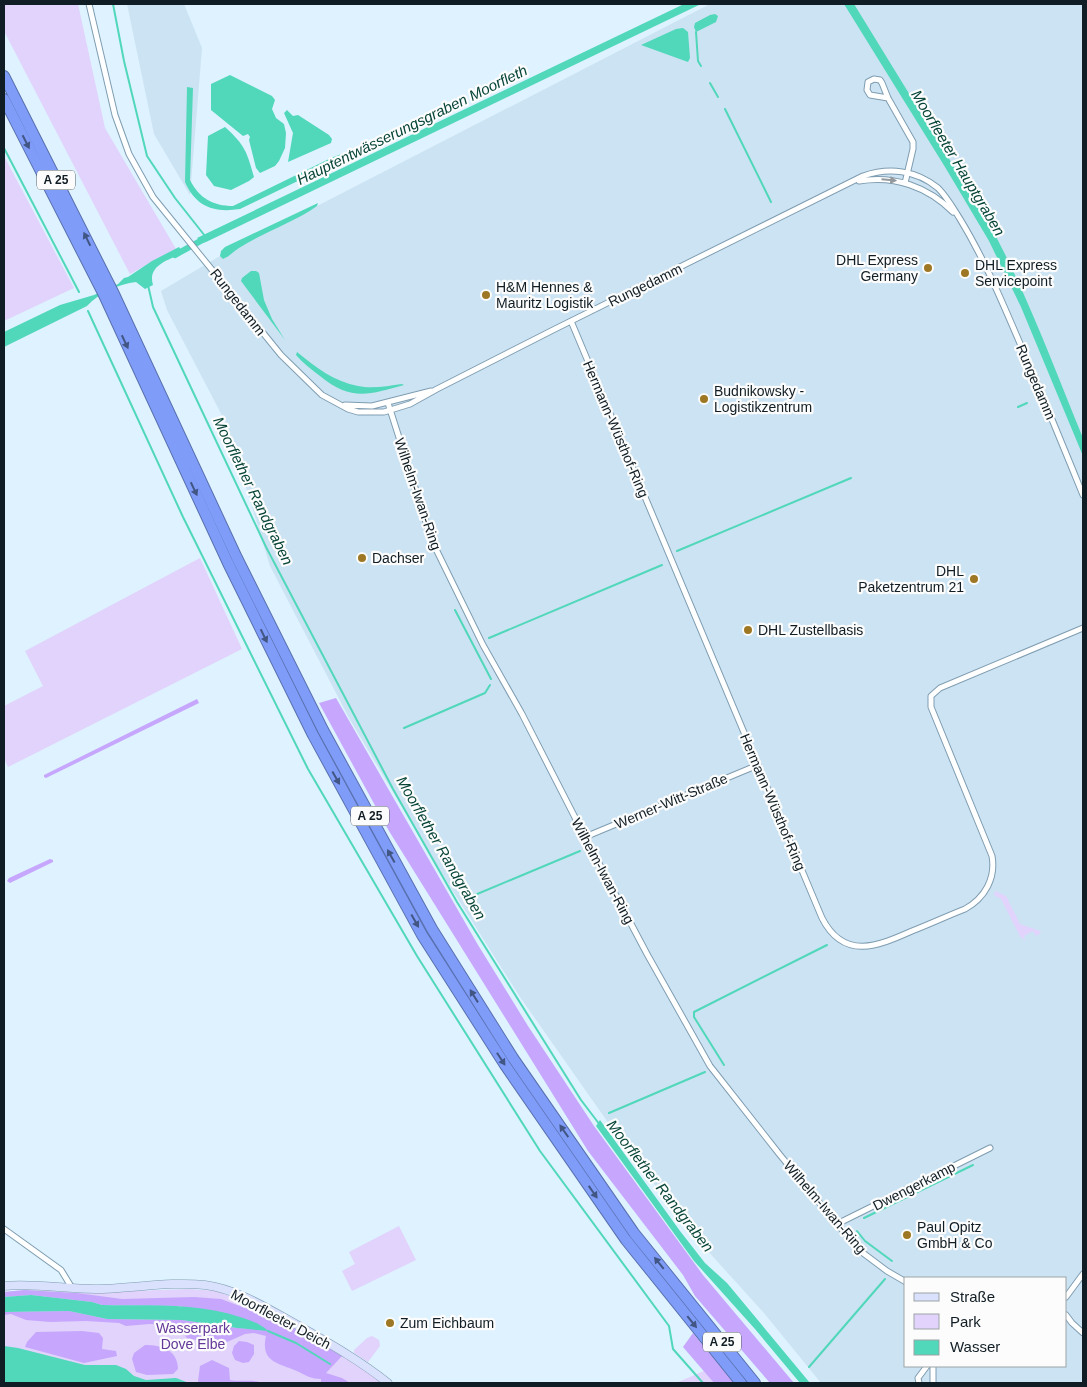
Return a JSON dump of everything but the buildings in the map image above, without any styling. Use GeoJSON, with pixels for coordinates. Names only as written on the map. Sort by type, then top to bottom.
{"type":"FeatureCollection","features":[{"type":"Feature","properties":{"kind":"highway","name":"A 25"},"geometry":{"type":"LineString","coordinates":[[4,76],[104,285],[228,563],[313,735],[422,935],[505,1065],[626,1240],[741,1383]]}},
{"type":"Feature","properties":{"kind":"highway","name":"A 25"},"geometry":{"type":"LineString","coordinates":[[4,99],[104,285]]}},
{"type":"Feature","properties":{"kind":"highway","name":"A 25"},"geometry":{"type":"LineString","coordinates":[[109,296],[323,730],[432,929],[513,1058],[634,1232],[754,1383]]}},
{"type":"Feature","properties":{"kind":"street","name":"Rungedamm"},"geometry":{"type":"LineString","coordinates":[[89,4],[94,34],[115,115],[129,154],[153,197],[281,355],[318,392],[338,404],[358,412],[376,413],[390,411],[417,401],[571,321],[873,173],[894,171],[908,173],[928,182],[939,190],[948,199],[982,257],[1002,300],[1083,495]]}},
{"type":"Feature","properties":{"kind":"street"},"geometry":{"type":"LineString","coordinates":[[888,98],[870,94],[867,90],[868,82],[874,79],[880,80],[913,142],[905,183]]}},
{"type":"Feature","properties":{"kind":"street","name":"Rungedamm"},"geometry":{"type":"LineString","coordinates":[[855,182],[872,179],[905,183],[936,197],[959,218]]}},
{"type":"Feature","properties":{"kind":"street","name":"Hermann-Wüsthof-Ring"},"geometry":{"type":"LineString","coordinates":[[571,321],[822,918],[829,929],[842,941],[857,946],[872,946],[891,940],[970,906],[983,895],[992,876],[993,866],[990,851],[931,708],[930,699],[932,694],[940,688],[1083,628]]}},
{"type":"Feature","properties":{"kind":"street","name":"Rungedamm"},"geometry":{"type":"LineString","coordinates":[[338,404],[365,406],[388,403],[437,389]]}},
{"type":"Feature","properties":{"kind":"street","name":"Wilhelm-Iwan-Ring"},"geometry":{"type":"LineString","coordinates":[[388,403],[432,541],[585,838],[710,1066],[780,1155],[863,1252],[887,1271],[904,1281]]}},
{"type":"Feature","properties":{"kind":"street","name":"Werner-Witt-Straße"},"geometry":{"type":"LineString","coordinates":[[585,838],[758,765]]}},
{"type":"Feature","properties":{"kind":"street","name":"Dwengerkamp"},"geometry":{"type":"LineString","coordinates":[[838,1224],[990,1148]]}},
{"type":"Feature","properties":{"kind":"street"},"geometry":{"type":"LineString","coordinates":[[4,1229],[61,1270],[73,1289]]}},
{"type":"Feature","properties":{"kind":"street"},"geometry":{"type":"LineString","coordinates":[[1067,1296],[1083,1274]]}},
{"type":"Feature","properties":{"kind":"street","name":"Moorfleeter Deich"},"geometry":{"type":"LineString","coordinates":[[4,1286],[21,1284],[73,1289],[188,1284],[223,1289],[257,1303],[325,1341],[366,1366],[388,1383]]}},
{"type":"Feature","properties":{"kind":"street"},"geometry":{"type":"LineString","coordinates":[[1067,1316],[1083,1333]]}},
{"type":"Feature","properties":{"kind":"street"},"geometry":{"type":"LineString","coordinates":[[919,1383],[918,1378],[926,1367]]}},
{"type":"Feature","properties":{"kind":"street"},"geometry":{"type":"LineString","coordinates":[[933,1367],[933,1383]]}},
{"type":"Feature","properties":{"kind":"shaded area"},"geometry":{"type":"Polygon","coordinates":[[[127,4],[184,4],[202,48],[190,195],[154,134],[127,4]]]}},
{"type":"Feature","properties":{"kind":"shaded area"},"geometry":{"type":"Polygon","coordinates":[[[710,4],[1083,4],[1083,1383],[821,1383],[764,1313],[687,1228],[607,1121],[520,997],[432,858],[349,718],[270,566],[227,425],[167,310],[161,291],[220,256],[710,4]]]}},
{"type":"Feature","properties":{"kind":"green space"},"geometry":{"type":"Polygon","coordinates":[[[4,4],[78,4],[105,128],[176,249],[130,274],[4,31],[4,4]]]}},
{"type":"Feature","properties":{"kind":"green space"},"geometry":{"type":"Polygon","coordinates":[[[4,156],[74,288],[4,321],[4,156]]]}},
{"type":"Feature","properties":{"kind":"green space"},"geometry":{"type":"Polygon","coordinates":[[[200,558],[242,649],[8,767],[4,758],[4,706],[43,686],[25,651],[200,558]]]}},
{"type":"Feature","properties":{"kind":"green space"},"geometry":{"type":"Polygon","coordinates":[[[336,698],[478,945],[528,1026],[594,1126],[703,1275],[794,1383],[770,1383],[695,1296],[683,1275],[588,1151],[389,831],[319,703],[336,698]]]}},
{"type":"Feature","properties":{"kind":"green space"},"geometry":{"type":"Polygon","coordinates":[[[197,699],[199,703],[46,778],[44,777],[44,775],[197,699]]]}},
{"type":"Feature","properties":{"kind":"green space"},"geometry":{"type":"Polygon","coordinates":[[[50,859],[53,862],[10,883],[7,881],[9,878],[50,859]]]}},
{"type":"Feature","properties":{"kind":"green space"},"geometry":{"type":"Polygon","coordinates":[[[995,891],[1006,896],[1020,924],[1041,933],[1036,936],[1033,931],[1024,936],[1024,941],[1001,899],[994,895],[995,891]]]}},
{"type":"Feature","properties":{"kind":"green space"},"geometry":{"type":"Polygon","coordinates":[[[399,1226],[416,1260],[352,1291],[342,1271],[355,1264],[349,1252],[399,1226]]]}},
{"type":"Feature","properties":{"kind":"green space","name":"Wasserpark Dove Elbe"},"geometry":{"type":"Polygon","coordinates":[[[189,1289],[216,1291],[256,1306],[325,1345],[367,1371],[382,1383],[4,1383],[4,1292],[25,1290],[77,1293],[189,1289]]]}},
{"type":"Feature","properties":{"kind":"green space"},"geometry":{"type":"Polygon","coordinates":[[[25,1290],[77,1293],[122,1299],[194,1297],[221,1299],[253,1311],[256,1306],[342,1356],[326,1373],[342,1378],[350,1383],[321,1383],[321,1379],[309,1377],[278,1364],[266,1352],[266,1336],[254,1333],[245,1334],[227,1342],[213,1339],[206,1342],[187,1338],[182,1332],[170,1325],[126,1326],[119,1323],[86,1321],[50,1322],[26,1320],[11,1314],[4,1315],[4,1312],[69,1311],[107,1319],[182,1320],[266,1332],[180,1306],[102,1305],[92,1302],[31,1295],[4,1297],[4,1292],[25,1290]]]}},
{"type":"Feature","properties":{"kind":"green space"},"geometry":{"type":"Polygon","coordinates":[[[82,1331],[99,1333],[103,1338],[102,1349],[116,1351],[117,1356],[84,1363],[25,1347],[36,1332],[82,1331]]]}},
{"type":"Feature","properties":{"kind":"green space"},"geometry":{"type":"Polygon","coordinates":[[[693,1333],[734,1383],[714,1383],[683,1347],[693,1333]]]}},
{"type":"Feature","properties":{"kind":"green space"},"geometry":{"type":"Polygon","coordinates":[[[372,1336],[379,1340],[380,1346],[368,1362],[354,1353],[354,1350],[372,1336]]]}},
{"type":"Feature","properties":{"kind":"green space"},"geometry":{"type":"Polygon","coordinates":[[[239,1341],[254,1345],[254,1354],[249,1362],[243,1363],[235,1360],[232,1353],[234,1346],[239,1341]]]}},
{"type":"Feature","properties":{"kind":"green space"},"geometry":{"type":"Polygon","coordinates":[[[145,1345],[157,1346],[168,1350],[175,1357],[178,1369],[173,1374],[147,1375],[136,1372],[132,1359],[134,1353],[145,1345]]]}},
{"type":"Feature","properties":{"kind":"green space"},"geometry":{"type":"Polygon","coordinates":[[[212,1360],[229,1368],[230,1380],[263,1383],[199,1383],[200,1366],[212,1360]]]}},
{"type":"Feature","properties":{"kind":"green space"},"geometry":{"type":"Polygon","coordinates":[[[704,1371],[714,1383],[676,1383],[704,1371]]]}},
{"type":"Feature","properties":{"kind":"water"},"geometry":{"type":"Polygon","coordinates":[[[684,4],[701,4],[206,242],[202,243],[197,238],[684,4]]]}},
{"type":"Feature","properties":{"kind":"water"},"geometry":{"type":"Polygon","coordinates":[[[844,4],[854,4],[991,227],[1028,304],[1051,358],[1083,438],[1083,456],[1021,307],[989,241],[844,4]]]}},
{"type":"Feature","properties":{"kind":"water"},"geometry":{"type":"Polygon","coordinates":[[[715,14],[718,16],[716,22],[696,32],[695,23],[715,14]]]}},
{"type":"Feature","properties":{"kind":"water"},"geometry":{"type":"Polygon","coordinates":[[[683,28],[688,32],[690,58],[688,62],[641,45],[676,29],[683,28]]]}},
{"type":"Feature","properties":{"kind":"water"},"geometry":{"type":"Polygon","coordinates":[[[230,75],[272,96],[275,100],[272,109],[276,118],[284,124],[286,133],[285,148],[279,161],[275,166],[260,173],[256,168],[248,134],[243,136],[211,110],[211,84],[230,75]]]}},
{"type":"Feature","properties":{"kind":"water"},"geometry":{"type":"Polygon","coordinates":[[[187,87],[193,88],[190,180],[202,196],[213,203],[233,206],[331,158],[352,151],[365,144],[370,146],[240,209],[214,209],[200,203],[189,191],[185,182],[187,87]]]}},
{"type":"Feature","properties":{"kind":"water"},"geometry":{"type":"Polygon","coordinates":[[[287,110],[293,116],[298,115],[329,135],[332,139],[331,143],[288,162],[293,133],[284,113],[287,110]]]}},
{"type":"Feature","properties":{"kind":"water"},"geometry":{"type":"Polygon","coordinates":[[[225,127],[244,149],[254,177],[231,190],[214,186],[206,175],[208,136],[225,127]]]}},
{"type":"Feature","properties":{"kind":"water"},"geometry":{"type":"Polygon","coordinates":[[[318,203],[317,206],[308,212],[249,242],[225,258],[223,259],[220,256],[221,251],[225,247],[318,203]]]}},
{"type":"Feature","properties":{"kind":"water"},"geometry":{"type":"Polygon","coordinates":[[[179,247],[183,253],[160,264],[156,268],[152,278],[153,285],[145,289],[136,282],[116,287],[103,293],[87,306],[4,347],[4,332],[60,305],[94,295],[118,284],[124,278],[152,261],[179,247]]]}},
{"type":"Feature","properties":{"kind":"water"},"geometry":{"type":"Polygon","coordinates":[[[251,271],[259,273],[264,300],[272,319],[285,340],[241,281],[251,271]]]}},
{"type":"Feature","properties":{"kind":"water"},"geometry":{"type":"Polygon","coordinates":[[[297,352],[326,373],[350,384],[369,387],[404,385],[360,394],[341,389],[307,366],[296,355],[297,352]]]}},
{"type":"Feature","properties":{"kind":"water"},"geometry":{"type":"Polygon","coordinates":[[[600,1120],[705,1263],[727,1283],[810,1383],[800,1383],[694,1261],[596,1126],[600,1120]]]}},
{"type":"Feature","properties":{"kind":"water"},"geometry":{"type":"Polygon","coordinates":[[[31,1295],[92,1302],[102,1305],[171,1306],[206,1309],[248,1319],[268,1331],[182,1320],[107,1319],[69,1311],[4,1312],[4,1297],[31,1295]]]}},
{"type":"Feature","properties":{"kind":"water"},"geometry":{"type":"Polygon","coordinates":[[[4,1346],[85,1365],[116,1365],[126,1369],[134,1376],[146,1380],[176,1378],[189,1383],[4,1383],[4,1346]]]}},
{"type":"Feature","properties":{"kind":"waterway"},"geometry":{"type":"LineString","coordinates":[[113,4],[124,61],[147,156],[175,198],[205,236]]}},
{"type":"Feature","properties":{"kind":"waterway"},"geometry":{"type":"LineString","coordinates":[[696,32],[698,61],[701,66]]}},
{"type":"Feature","properties":{"kind":"waterway"},"geometry":{"type":"LineString","coordinates":[[710,83],[718,97]]}},
{"type":"Feature","properties":{"kind":"waterway"},"geometry":{"type":"LineString","coordinates":[[725,109],[771,202]]}},
{"type":"Feature","properties":{"kind":"waterway"},"geometry":{"type":"LineString","coordinates":[[4,148],[79,292]]}},
{"type":"Feature","properties":{"kind":"waterway","name":"Hauptentwässerungsgraben Moorfleth"},"geometry":{"type":"LineString","coordinates":[[175,255],[206,238]]}},
{"type":"Feature","properties":{"kind":"waterway","name":"Moorflether Randgraben"},"geometry":{"type":"LineString","coordinates":[[148,285],[153,307],[266,547],[393,789],[457,902],[581,1100],[600,1125]]}},
{"type":"Feature","properties":{"kind":"waterway"},"geometry":{"type":"LineString","coordinates":[[88,311],[183,517],[308,769],[417,956],[540,1151],[669,1326],[673,1349],[703,1383]]}},
{"type":"Feature","properties":{"kind":"waterway"},"geometry":{"type":"LineString","coordinates":[[1018,407],[1027,403]]}},
{"type":"Feature","properties":{"kind":"waterway"},"geometry":{"type":"LineString","coordinates":[[677,551],[851,478]]}},
{"type":"Feature","properties":{"kind":"waterway"},"geometry":{"type":"LineString","coordinates":[[489,638],[662,565]]}},
{"type":"Feature","properties":{"kind":"waterway"},"geometry":{"type":"LineString","coordinates":[[455,610],[491,679]]}},
{"type":"Feature","properties":{"kind":"waterway"},"geometry":{"type":"LineString","coordinates":[[404,728],[485,693],[490,685]]}},
{"type":"Feature","properties":{"kind":"waterway"},"geometry":{"type":"LineString","coordinates":[[470,897],[580,851]]}},
{"type":"Feature","properties":{"kind":"waterway"},"geometry":{"type":"LineString","coordinates":[[724,1065],[694,1017],[694,1012],[827,945]]}},
{"type":"Feature","properties":{"kind":"waterway"},"geometry":{"type":"LineString","coordinates":[[609,1113],[705,1072]]}},
{"type":"Feature","properties":{"kind":"waterway"},"geometry":{"type":"LineString","coordinates":[[864,1218],[973,1165]]}},
{"type":"Feature","properties":{"kind":"waterway"},"geometry":{"type":"LineString","coordinates":[[857,1231],[865,1241],[892,1261]]}},
{"type":"Feature","properties":{"kind":"waterway"},"geometry":{"type":"LineString","coordinates":[[809,1367],[885,1279]]}},
{"type":"Feature","properties":{"kind":"waterway"},"geometry":{"type":"LineString","coordinates":[[268,1331],[296,1343],[330,1364]]}},
{"type":"Feature","properties":{"kind":"place","name":"DHL Express Germany"},"geometry":{"type":"Point","coordinates":[928,268]}},
{"type":"Feature","properties":{"kind":"place","name":"DHL Express Servicepoint"},"geometry":{"type":"Point","coordinates":[965,273]}},
{"type":"Feature","properties":{"kind":"place","name":"H&M Hennes & Mauritz Logistik"},"geometry":{"type":"Point","coordinates":[486,295]}},
{"type":"Feature","properties":{"kind":"place","name":"Budnikowsky - Logistikzentrum"},"geometry":{"type":"Point","coordinates":[704,399]}},
{"type":"Feature","properties":{"kind":"place","name":"Dachser"},"geometry":{"type":"Point","coordinates":[362,558]}},
{"type":"Feature","properties":{"kind":"place","name":"DHL Paketzentrum 21"},"geometry":{"type":"Point","coordinates":[974,579]}},
{"type":"Feature","properties":{"kind":"place","name":"DHL Zustellbasis"},"geometry":{"type":"Point","coordinates":[748,630]}},
{"type":"Feature","properties":{"kind":"place","name":"Paul Opitz GmbH & Co"},"geometry":{"type":"Point","coordinates":[907,1235]}},
{"type":"Feature","properties":{"kind":"place","name":"Zum Eichbaum"},"geometry":{"type":"Point","coordinates":[390,1323]}},
{"type":"Feature","properties":{"kind":"water label","name":"Moorfleeter Hauptgraben"},"geometry":{"type":"Point","coordinates":[958,163]}}]}
